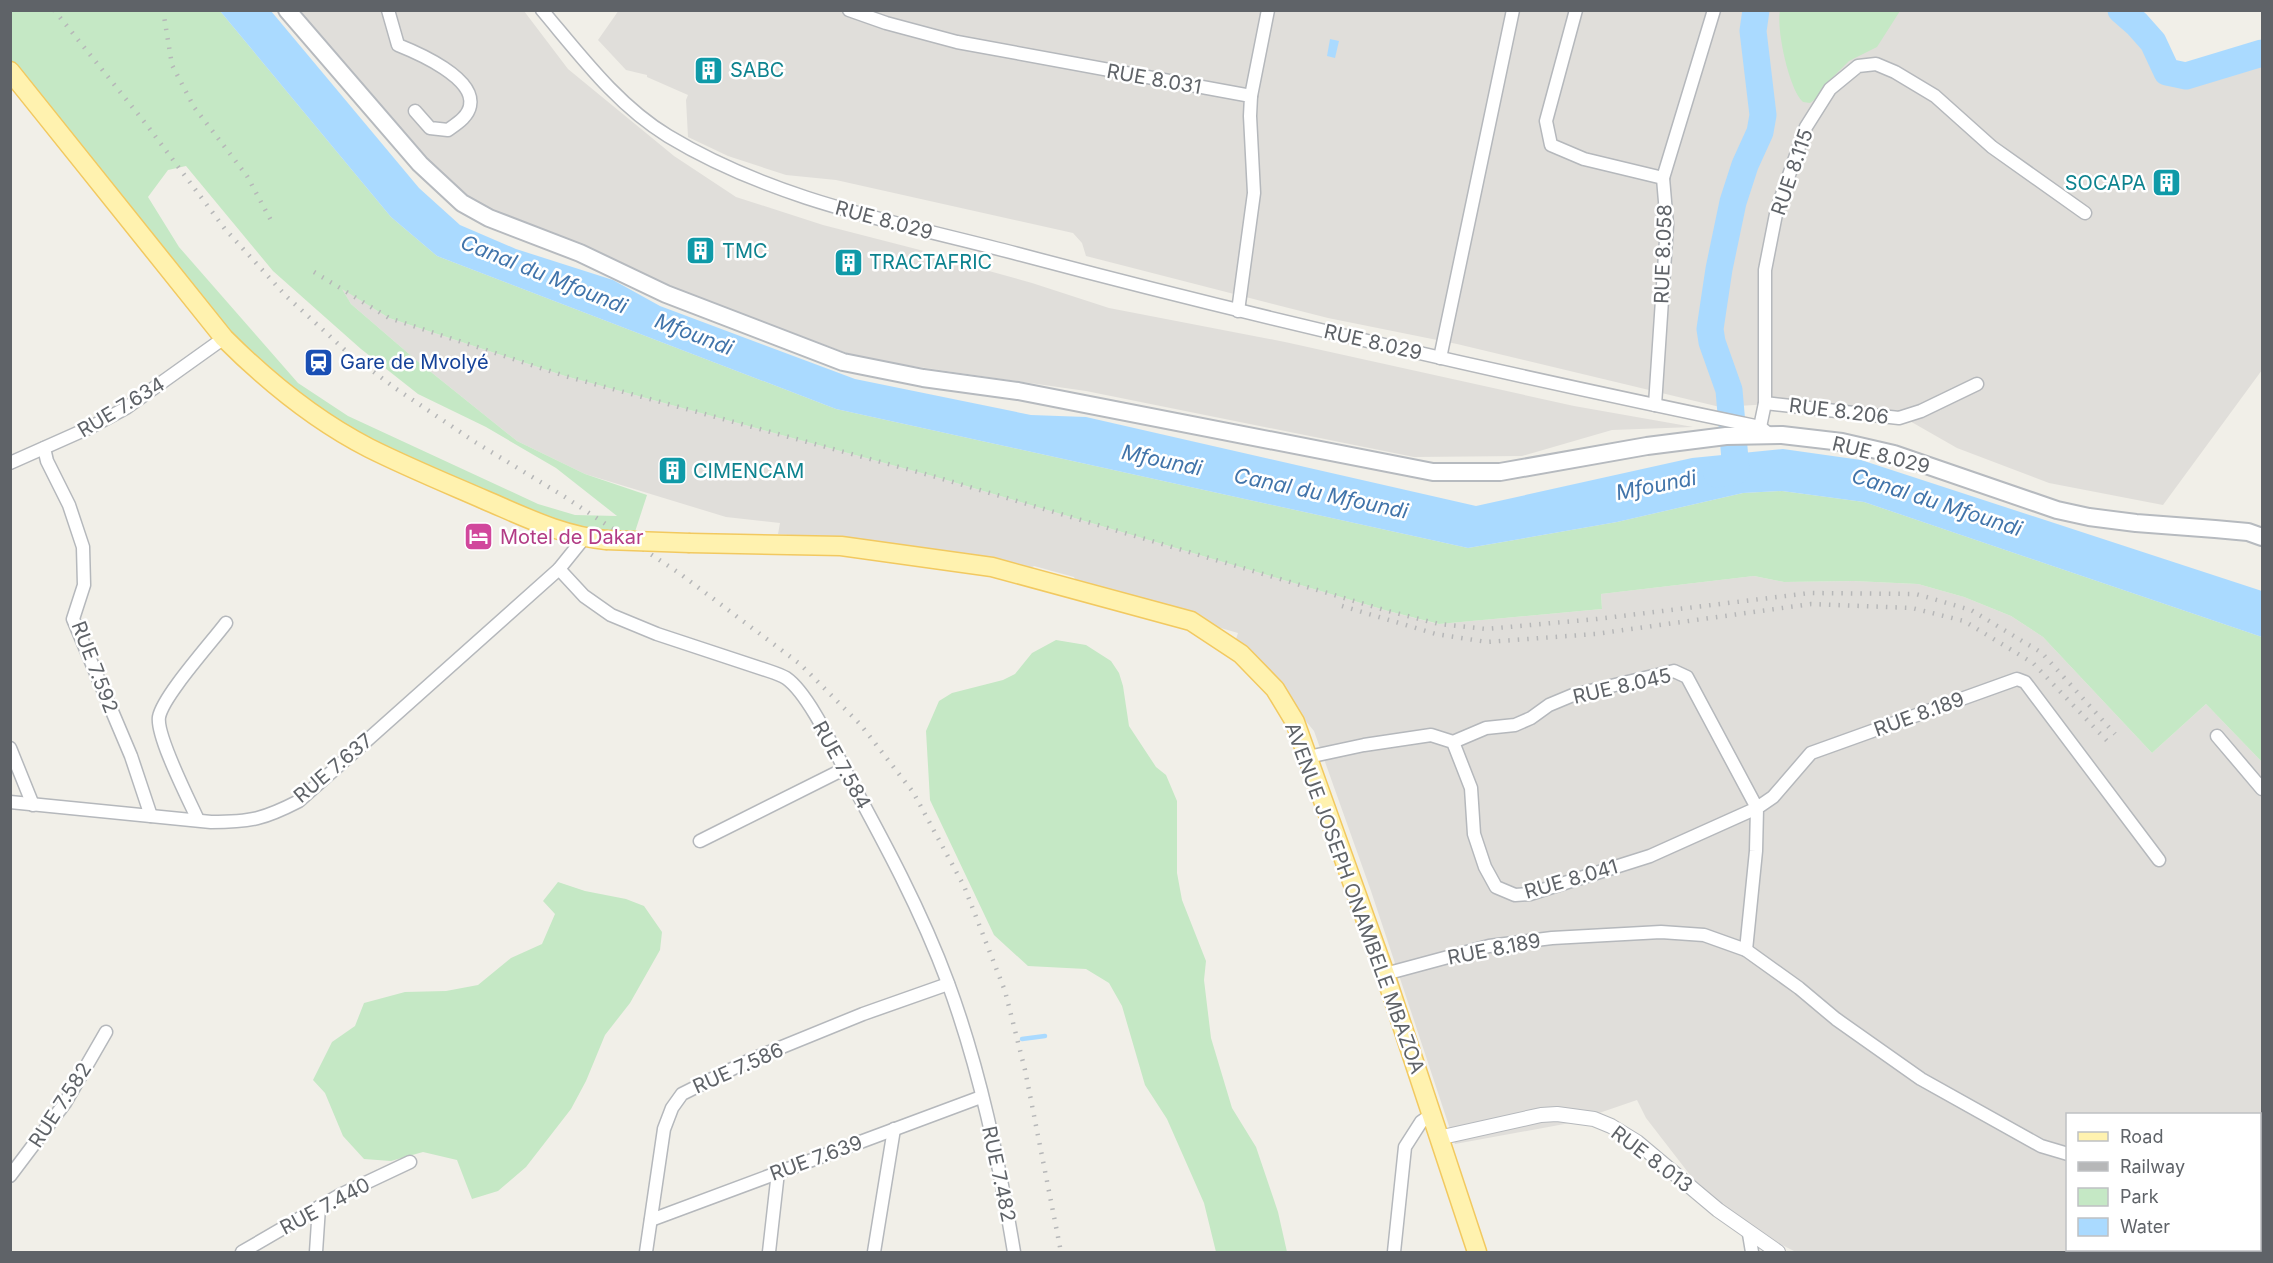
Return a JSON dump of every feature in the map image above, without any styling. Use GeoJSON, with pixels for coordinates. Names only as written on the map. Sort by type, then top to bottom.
{"type":"FeatureCollection","features":[{"type":"Feature","properties":{"kind":"main road"},"geometry":{"type":"LineString","coordinates":[[287,10],[420,164],[462,204],[489,218],[580,254],[666,294],[843,362],[923,378],[1018,391],[1433,472],[1500,472],[1647,446],[1765,430]]}},
{"type":"Feature","properties":{"kind":"main road","name":"AVENUE JOSEPH ONAMBELE MBAZOA"},"geometry":{"type":"LineString","coordinates":[[10,71],[224,338],[244,359],[311,412],[352,438],[396,460],[537,523],[584,538],[841,546],[992,567],[1191,621],[1241,654],[1275,689],[1294,722],[1308,757],[1385,974],[1477,1252]]}},
{"type":"Feature","properties":{"kind":"main road","name":"RUE 8.029"},"geometry":{"type":"LineString","coordinates":[[1765,430],[1842,442],[1894,454],[2057,510],[2089,517],[2248,532],[2262,537]]}},
{"type":"Feature","properties":{"kind":"street"},"geometry":{"type":"LineString","coordinates":[[388,10],[398,45],[436,62],[456,77],[470,96],[470,107],[461,121],[448,130],[430,128],[415,111]]}},
{"type":"Feature","properties":{"kind":"street","name":"RUE 8.029"},"geometry":{"type":"LineString","coordinates":[[543,10],[597,75],[627,104],[664,134],[768,185],[867,217],[1238,310],[1440,358],[1765,430]]}},
{"type":"Feature","properties":{"kind":"street","name":"RUE 8.031"},"geometry":{"type":"LineString","coordinates":[[849,10],[886,24],[957,42],[1251,96]]}},
{"type":"Feature","properties":{"kind":"street"},"geometry":{"type":"LineString","coordinates":[[1238,310],[1254,193],[1251,96],[1268,10]]}},
{"type":"Feature","properties":{"kind":"street"},"geometry":{"type":"LineString","coordinates":[[1440,358],[1513,10]]}},
{"type":"Feature","properties":{"kind":"street","name":"RUE 8.058"},"geometry":{"type":"LineString","coordinates":[[1576,10],[1546,121],[1551,145],[1584,159],[1663,178],[1667,225],[1655,405]]}},
{"type":"Feature","properties":{"kind":"street"},"geometry":{"type":"LineString","coordinates":[[1663,178],[1714,10]]}},
{"type":"Feature","properties":{"kind":"street","name":"RUE 8.115"},"geometry":{"type":"LineString","coordinates":[[1765,430],[1765,270],[1777,209],[1806,127],[1830,89],[1858,66],[1876,64],[1895,72],[1935,96],[1992,147],[2085,213]]}},
{"type":"Feature","properties":{"kind":"street","name":"RUE 7.634"},"geometry":{"type":"LineString","coordinates":[[10,463],[91,427],[126,408],[224,338]]}},
{"type":"Feature","properties":{"kind":"street","name":"RUE 8.206"},"geometry":{"type":"LineString","coordinates":[[1765,403],[1899,418],[1921,411],[1977,384]]}},
{"type":"Feature","properties":{"kind":"street","name":"RUE 7.592"},"geometry":{"type":"LineString","coordinates":[[44,448],[47,461],[69,505],[83,547],[84,585],[73,619],[131,756],[151,816]]}},
{"type":"Feature","properties":{"kind":"street","name":"RUE 7.637"},"geometry":{"type":"LineString","coordinates":[[10,802],[198,820],[240,822],[268,816],[299,801],[559,569],[584,538]]}},
{"type":"Feature","properties":{"kind":"street","name":"RUE 7.584"},"geometry":{"type":"LineString","coordinates":[[559,569],[584,596],[610,615],[639,628],[770,671],[786,678],[796,687],[821,724],[922,918],[948,984],[981,1097]]}},
{"type":"Feature","properties":{"kind":"street"},"geometry":{"type":"LineString","coordinates":[[198,820],[172,760],[159,719],[165,701],[226,623]]}},
{"type":"Feature","properties":{"kind":"street","name":"RUE 8.045"},"geometry":{"type":"LineString","coordinates":[[1454,742],[1486,728],[1515,725],[1531,718],[1549,705],[1574,695],[1674,671],[1688,677],[1757,808]]}},
{"type":"Feature","properties":{"kind":"street","name":"RUE 8.189"},"geometry":{"type":"LineString","coordinates":[[1757,808],[1773,797],[1811,753],[2021,679],[2159,861]]}},
{"type":"Feature","properties":{"kind":"street"},"geometry":{"type":"LineString","coordinates":[[1308,757],[1342,749],[1431,735],[1454,742]]}},
{"type":"Feature","properties":{"kind":"street"},"geometry":{"type":"LineString","coordinates":[[2217,736],[2262,789]]}},
{"type":"Feature","properties":{"kind":"street","name":"RUE 8.041"},"geometry":{"type":"LineString","coordinates":[[1454,742],[1471,788],[1474,834],[1485,867],[1496,887],[1515,895],[1530,894],[1650,856],[1757,808]]}},
{"type":"Feature","properties":{"kind":"street"},"geometry":{"type":"LineString","coordinates":[[10,748],[33,805]]}},
{"type":"Feature","properties":{"kind":"street"},"geometry":{"type":"LineString","coordinates":[[700,841],[844,769]]}},
{"type":"Feature","properties":{"kind":"street"},"geometry":{"type":"LineString","coordinates":[[1746,950],[1756,851],[1757,808]]}},
{"type":"Feature","properties":{"kind":"street","name":"RUE 8.189"},"geometry":{"type":"LineString","coordinates":[[1385,974],[1489,946],[1552,938],[1661,932],[1704,935],[1746,950],[1799,988],[1836,1019],[1921,1079],[2041,1146],[2066,1154]]}},
{"type":"Feature","properties":{"kind":"street","name":"RUE 7.586"},"geometry":{"type":"LineString","coordinates":[[646,1252],[664,1129],[672,1108],[682,1094],[750,1060],[863,1014],[948,984]]}},
{"type":"Feature","properties":{"kind":"street","name":"RUE 7.582"},"geometry":{"type":"LineString","coordinates":[[10,1176],[65,1102],[106,1032]]}},
{"type":"Feature","properties":{"kind":"street","name":"RUE 7.639"},"geometry":{"type":"LineString","coordinates":[[651,1220],[981,1097]]}},
{"type":"Feature","properties":{"kind":"street","name":"RUE 7.482"},"geometry":{"type":"LineString","coordinates":[[981,1097],[999,1164],[1014,1252]]}},
{"type":"Feature","properties":{"kind":"street","name":"RUE 8.013"},"geometry":{"type":"LineString","coordinates":[[1438,1138],[1541,1115],[1557,1114],[1594,1119],[1636,1142],[1749,1234],[1778,1252]]}},
{"type":"Feature","properties":{"kind":"street"},"geometry":{"type":"LineString","coordinates":[[1394,1252],[1405,1147],[1420,1122],[1431,1115]]}},
{"type":"Feature","properties":{"kind":"street"},"geometry":{"type":"LineString","coordinates":[[874,1252],[894,1129]]}},
{"type":"Feature","properties":{"kind":"street","name":"RUE 7.440"},"geometry":{"type":"LineString","coordinates":[[242,1252],[320,1207],[410,1162]]}},
{"type":"Feature","properties":{"kind":"street"},"geometry":{"type":"LineString","coordinates":[[769,1252],[778,1172]]}},
{"type":"Feature","properties":{"kind":"street"},"geometry":{"type":"LineString","coordinates":[[316,1252],[320,1207]]}},
{"type":"Feature","properties":{"kind":"street"},"geometry":{"type":"LineString","coordinates":[[1749,1234],[1752,1252]]}},
{"type":"Feature","properties":{"kind":"shaded area"},"geometry":{"type":"Polygon","coordinates":[[[619,10],[2121,11],[2153,42],[2167,72],[2186,76],[2262,53],[2262,370],[2163,505],[2049,483],[1957,448],[1901,416],[1804,402],[1720,407],[1457,344],[1328,318],[1086,256],[1082,243],[1073,233],[836,180],[786,175],[728,156],[688,137],[686,100],[688,95],[647,75],[626,70],[598,40],[619,10]]]}},
{"type":"Feature","properties":{"kind":"shaded area"},"geometry":{"type":"Polygon","coordinates":[[[300,11],[524,11],[568,69],[674,156],[736,197],[823,225],[955,259],[960,263],[1109,308],[1285,342],[1574,406],[1693,427],[1612,430],[1522,456],[1414,457],[1086,391],[863,359],[681,291],[515,222],[465,197],[425,160],[300,11]]]}},
{"type":"Feature","properties":{"kind":"shaded area"},"geometry":{"type":"Polygon","coordinates":[[[341,288],[389,318],[565,376],[936,477],[1438,624],[1602,609],[1601,594],[1754,576],[1784,582],[1853,581],[1918,584],[1964,597],[2011,616],[2043,637],[2152,753],[2206,704],[2262,762],[2262,1232],[2261,1234],[2261,1113],[2066,1113],[2066,1251],[2243,1251],[2241,1252],[1796,1252],[1762,1235],[1711,1202],[1646,1118],[1637,1100],[1570,1123],[1455,1144],[1371,891],[1314,731],[1235,642],[1238,633],[1079,587],[1074,577],[1034,566],[1024,572],[847,539],[778,534],[780,523],[726,517],[585,474],[517,441],[416,360],[351,304],[341,288]]]}},
{"type":"Feature","properties":{"kind":"green space"},"geometry":{"type":"Polygon","coordinates":[[[10,11],[220,11],[391,217],[437,256],[836,409],[1468,548],[1617,522],[1743,493],[1782,491],[1864,502],[2262,637],[2262,762],[2206,704],[2152,753],[2043,637],[2011,616],[1964,597],[1918,584],[1853,581],[1784,582],[1754,576],[1601,594],[1602,609],[1439,624],[1388,611],[936,477],[565,376],[389,318],[342,289],[351,304],[416,360],[517,441],[585,474],[647,495],[632,541],[606,540],[396,460],[244,359],[11,71],[10,11]],[[186,166],[168,170],[148,197],[179,247],[298,383],[348,416],[538,504],[575,515],[617,516],[556,468],[486,427],[418,394],[361,349],[273,271],[186,166]]]}},
{"type":"Feature","properties":{"kind":"green space"},"geometry":{"type":"Polygon","coordinates":[[[1780,11],[1900,11],[1877,47],[1849,61],[1810,103],[1803,102],[1793,85],[1780,31],[1780,11]]]}},
{"type":"Feature","properties":{"kind":"green space"},"geometry":{"type":"Polygon","coordinates":[[[1056,640],[1086,645],[1111,661],[1119,673],[1123,686],[1129,726],[1156,767],[1166,775],[1177,801],[1177,873],[1182,900],[1206,961],[1204,980],[1211,1038],[1232,1108],[1256,1147],[1278,1212],[1287,1252],[1216,1252],[1204,1203],[1167,1119],[1145,1085],[1122,1006],[1109,983],[1086,969],[1028,966],[994,935],[930,800],[926,731],[939,701],[952,693],[1003,680],[1015,674],[1032,653],[1056,640]]]}},
{"type":"Feature","properties":{"kind":"green space"},"geometry":{"type":"Polygon","coordinates":[[[558,882],[585,891],[626,899],[644,906],[662,932],[660,950],[630,1003],[605,1035],[586,1081],[571,1109],[526,1167],[498,1191],[472,1199],[457,1160],[423,1152],[391,1161],[364,1159],[343,1136],[325,1093],[313,1080],[332,1042],[355,1026],[364,1003],[405,992],[446,991],[478,985],[511,958],[542,944],[555,914],[543,901],[558,882]]]}},
{"type":"Feature","properties":{"kind":"water","name":"Canal du Mfoundi"},"geometry":{"type":"Polygon","coordinates":[[[220,11],[271,11],[419,188],[460,225],[516,249],[613,280],[660,306],[855,379],[1031,415],[1086,417],[1476,506],[1692,458],[1783,449],[1861,460],[2262,591],[2262,637],[1864,502],[1782,491],[1743,493],[1617,522],[1468,548],[836,409],[437,256],[391,217],[220,11]]]}},
{"type":"Feature","properties":{"kind":"water"},"geometry":{"type":"Polygon","coordinates":[[[1330,39],[1339,41],[1335,58],[1327,56],[1330,39]]]}},
{"type":"Feature","properties":{"kind":"waterway","name":"Mfoundi"},"geometry":{"type":"LineString","coordinates":[[1717,474],[1736,471],[1729,390],[1712,342],[1710,329],[1719,269],[1733,202],[1745,165],[1760,132],[1763,115],[1753,31],[1756,10]]}},
{"type":"Feature","properties":{"kind":"waterway","name":"Mfoundi"},"geometry":{"type":"LineString","coordinates":[[2121,10],[2153,42],[2167,72],[2186,76],[2262,53]]}},
{"type":"Feature","properties":{"kind":"waterway"},"geometry":{"type":"LineString","coordinates":[[1022,1039],[1045,1036]]}},
{"type":"Feature","properties":{"kind":"railway"},"geometry":{"type":"LineString","coordinates":[[54,10],[146,124],[225,229],[286,296],[346,351],[395,388],[475,442],[565,497],[679,573],[800,664],[860,724],[913,792],[964,886],[1005,991],[1025,1070],[1061,1252]]}},
{"type":"Feature","properties":{"kind":"railway"},"geometry":{"type":"LineString","coordinates":[[163,10],[172,65],[194,107],[247,176],[274,226]]}},
{"type":"Feature","properties":{"kind":"railway"},"geometry":{"type":"LineString","coordinates":[[314,272],[389,318],[565,376],[936,477],[1388,611],[1439,624],[1486,629],[1597,619],[1810,593],[1916,594],[1971,610],[2042,653],[2115,734]]}},
{"type":"Feature","properties":{"kind":"railway"},"geometry":{"type":"LineString","coordinates":[[1342,606],[1436,634],[1487,642],[1595,634],[1811,604],[1912,608],[1964,621],[2033,663],[2109,743]]}},
{"type":"Feature","properties":{"kind":"place","name":"SABC"},"geometry":{"type":"Point","coordinates":[709,70]}},
{"type":"Feature","properties":{"kind":"place","name":"SOCAPA"},"geometry":{"type":"Point","coordinates":[2167,183]}},
{"type":"Feature","properties":{"kind":"place","name":"TMC"},"geometry":{"type":"Point","coordinates":[701,251]}},
{"type":"Feature","properties":{"kind":"place","name":"TRACTAFRIC"},"geometry":{"type":"Point","coordinates":[848,262]}},
{"type":"Feature","properties":{"kind":"place","name":"Gare de Mvolyé"},"geometry":{"type":"Point","coordinates":[319,362]}},
{"type":"Feature","properties":{"kind":"place","name":"CIMENCAM"},"geometry":{"type":"Point","coordinates":[672,471]}},
{"type":"Feature","properties":{"kind":"place","name":"Motel de Dakar"},"geometry":{"type":"Point","coordinates":[479,537]}}]}
